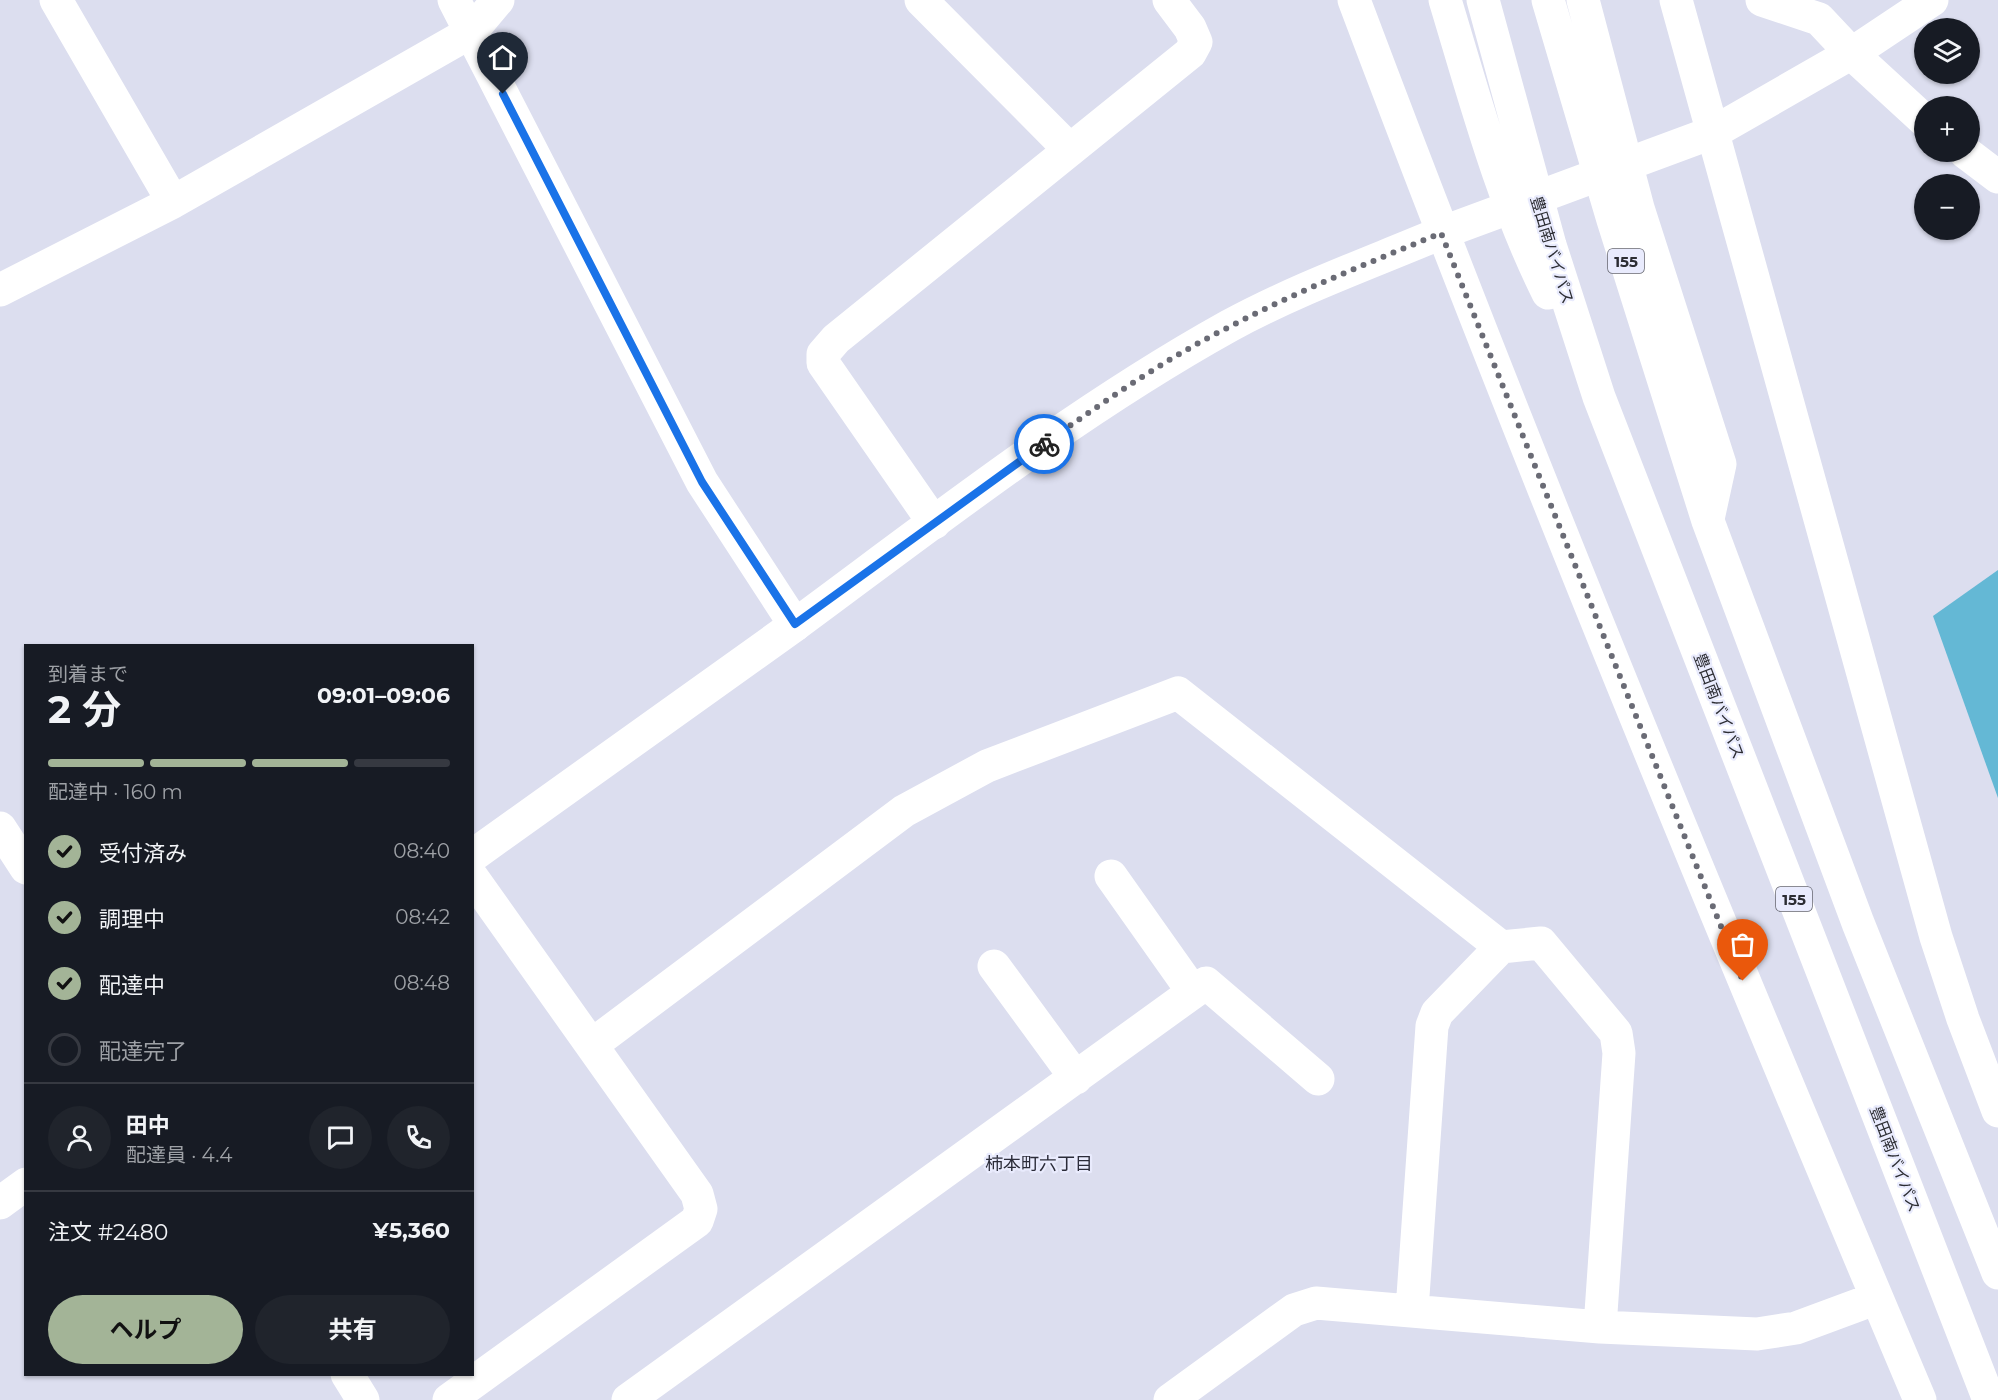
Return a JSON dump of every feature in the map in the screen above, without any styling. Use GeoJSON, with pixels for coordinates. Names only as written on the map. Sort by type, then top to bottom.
{"type":"FeatureCollection","features":[{"type":"Feature","properties":{"kind":"main road"},"geometry":{"type":"LineString","coordinates":[[56,0],[173,202]]}},
{"type":"Feature","properties":{"kind":"main road"},"geometry":{"type":"LineString","coordinates":[[454,0],[702,482],[795,624]]}},
{"type":"Feature","properties":{"kind":"main road"},"geometry":{"type":"LineString","coordinates":[[0,290],[173,202],[471,32],[498,0]]}},
{"type":"Feature","properties":{"kind":"main road"},"geometry":{"type":"LineString","coordinates":[[921,0],[1070,150]]}},
{"type":"Feature","properties":{"kind":"main road"},"geometry":{"type":"LineString","coordinates":[[934,523],[823,363],[823,354],[836,339],[1190,53],[1196,42],[1190,28],[1169,0]]}},
{"type":"Feature","properties":{"kind":"main road"},"geometry":{"type":"LineString","coordinates":[[1354,0],[1441,233],[1725,938],[1920,1400]]}},
{"type":"Feature","properties":{"kind":"main road","name":"155"},"geometry":{"type":"LineString","coordinates":[[1445,0],[1492,155],[1529,256],[1599,397]]}},
{"type":"Feature","properties":{"kind":"main road","name":"豊田南バイパス"},"geometry":{"type":"LineString","coordinates":[[1483,0],[1546,234],[1599,397],[1989,1400]]}},
{"type":"Feature","properties":{"kind":"main road","name":"155"},"geometry":{"type":"LineString","coordinates":[[1548,0],[1613,220],[1708,521],[1857,923],[1998,1273]]}},
{"type":"Feature","properties":{"kind":"main road","name":"155"},"geometry":{"type":"LineString","coordinates":[[1583,0],[1638,208],[1720,464],[1708,521]]}},
{"type":"Feature","properties":{"kind":"main road"},"geometry":{"type":"LineString","coordinates":[[1677,0],[1936,937],[1963,1019],[1998,1111]]}},
{"type":"Feature","properties":{"kind":"main road"},"geometry":{"type":"LineString","coordinates":[[1762,0],[1819,19],[1851,53],[1914,111]]}},
{"type":"Feature","properties":{"kind":"main road"},"geometry":{"type":"LineString","coordinates":[[474,855],[1120,390],[1230,326],[1296,294],[1441,233],[1714,132],[1851,53],[1932,0]]}},
{"type":"Feature","properties":{"kind":"main road"},"geometry":{"type":"LineString","coordinates":[[1978,162],[1998,177]]}},
{"type":"Feature","properties":{"kind":"main road"},"geometry":{"type":"LineString","coordinates":[[593,1044],[904,811],[987,766],[1178,693],[1501,947]]}},
{"type":"Feature","properties":{"kind":"main road"},"geometry":{"type":"LineString","coordinates":[[0,828],[24,865]]}},
{"type":"Feature","properties":{"kind":"main road"},"geometry":{"type":"LineString","coordinates":[[1111,876],[1193,992]]}},
{"type":"Feature","properties":{"kind":"main road"},"geometry":{"type":"LineString","coordinates":[[449,1400],[697,1221],[701,1209],[697,1194],[593,1044],[474,880]]}},
{"type":"Feature","properties":{"kind":"main road"},"geometry":{"type":"LineString","coordinates":[[1412,1310],[1432,1026],[1437,1013],[1501,947],[1541,943],[1616,1033],[1619,1053],[1600,1327]]}},
{"type":"Feature","properties":{"kind":"main road"},"geometry":{"type":"LineString","coordinates":[[994,966],[1076,1077]]}},
{"type":"Feature","properties":{"kind":"main road"},"geometry":{"type":"LineString","coordinates":[[628,1400],[1206,983],[1318,1079]]}},
{"type":"Feature","properties":{"kind":"main road"},"geometry":{"type":"LineString","coordinates":[[0,1203],[24,1185]]}},
{"type":"Feature","properties":{"kind":"main road"},"geometry":{"type":"LineString","coordinates":[[1170,1400],[1294,1310],[1316,1303],[1600,1327],[1757,1334],[1796,1328],[1877,1298]]}},
{"type":"Feature","properties":{"kind":"main road"},"geometry":{"type":"LineString","coordinates":[[348,1376],[363,1400]]}},
{"type":"Feature","properties":{"kind":"water"},"geometry":{"type":"Polygon","coordinates":[[[1998,570],[1998,798],[1933,616],[1998,570]]]}},
{"type":"Feature","properties":{"kind":"way so far"},"geometry":{"type":"LineString","coordinates":[[1044,444],[1120,390],[1230,326],[1296,294],[1441,233],[1743,981]]}},
{"type":"Feature","properties":{"kind":"district","name":"柿本町六丁目"},"geometry":{"type":"Point","coordinates":[1039,1164]}},
{"type":"Feature","properties":{"kind":"route"},"geometry":{"type":"LineString","coordinates":[[503,94],[702,482],[795,624],[1044,444]]}}]}
